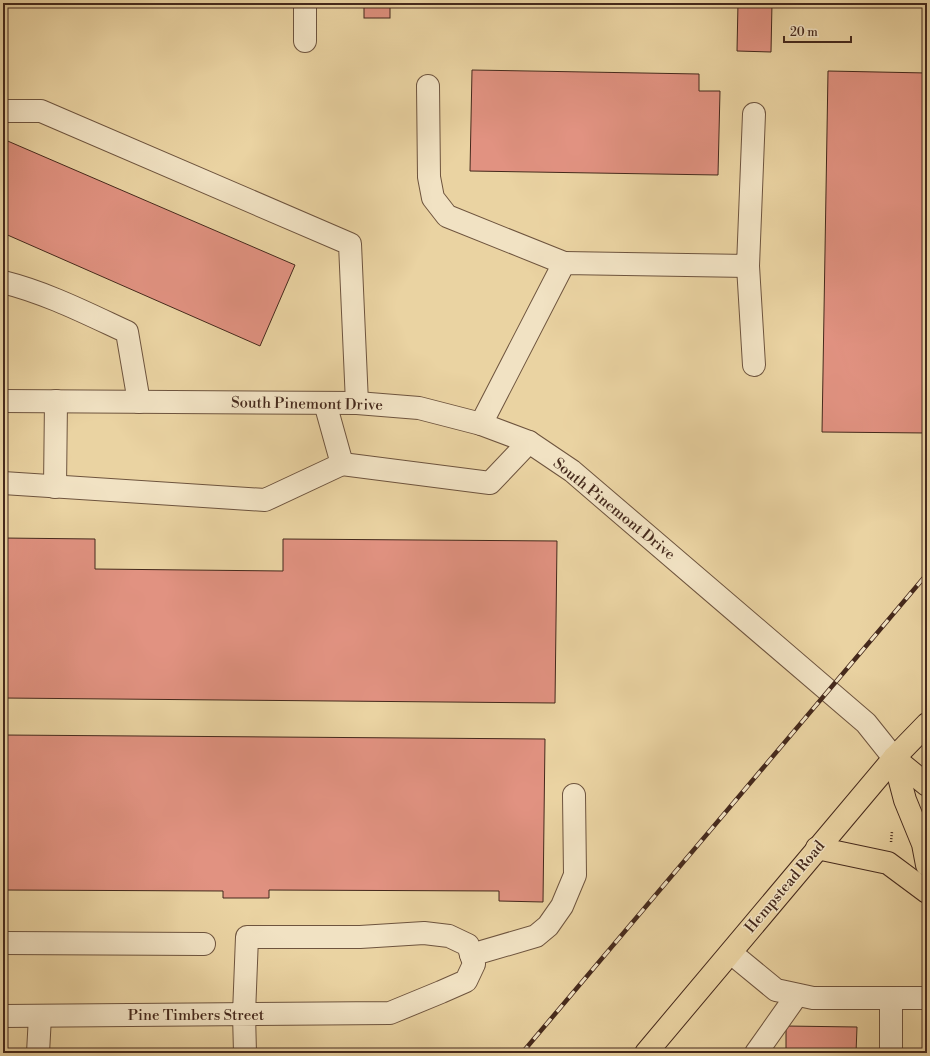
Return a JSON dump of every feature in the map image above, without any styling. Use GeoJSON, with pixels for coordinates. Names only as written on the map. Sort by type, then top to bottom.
{"type":"FeatureCollection","features":[{"type":"Feature","properties":{"kind":"main road","name":"Hempstead Road"},"geometry":{"type":"LineString","coordinates":[[646,1053],[817,848],[894,758],[927,724]]}},
{"type":"Feature","properties":{"kind":"main road"},"geometry":{"type":"LineString","coordinates":[[894,758],[927,785]]}},
{"type":"Feature","properties":{"kind":"main road"},"geometry":{"type":"LineString","coordinates":[[894,758],[905,800],[923,844],[927,865]]}},
{"type":"Feature","properties":{"kind":"main road"},"geometry":{"type":"LineString","coordinates":[[817,848],[888,862],[927,892]]}},
{"type":"Feature","properties":{"kind":"street"},"geometry":{"type":"LineString","coordinates":[[305,3],[305,41]]}},
{"type":"Feature","properties":{"kind":"street"},"geometry":{"type":"LineString","coordinates":[[428,86],[429,177],[433,198],[447,216],[564,263],[748,266]]}},
{"type":"Feature","properties":{"kind":"street"},"geometry":{"type":"LineString","coordinates":[[3,111],[41,111],[350,244],[357,403]]}},
{"type":"Feature","properties":{"kind":"street"},"geometry":{"type":"LineString","coordinates":[[754,114],[748,266],[754,365]]}},
{"type":"Feature","properties":{"kind":"street"},"geometry":{"type":"LineString","coordinates":[[481,424],[564,263]]}},
{"type":"Feature","properties":{"kind":"street"},"geometry":{"type":"LineString","coordinates":[[3,282],[23,287],[58,300],[127,332],[139,402]]}},
{"type":"Feature","properties":{"kind":"street","name":"South Pinemont Drive"},"geometry":{"type":"LineString","coordinates":[[3,401],[357,403],[419,408],[481,424],[529,442],[572,470],[866,722],[894,758]]}},
{"type":"Feature","properties":{"kind":"street"},"geometry":{"type":"LineString","coordinates":[[55,487],[56,401]]}},
{"type":"Feature","properties":{"kind":"street"},"geometry":{"type":"LineString","coordinates":[[325,403],[342,464]]}},
{"type":"Feature","properties":{"kind":"street"},"geometry":{"type":"LineString","coordinates":[[3,483],[265,500],[342,464],[490,483],[529,442]]}},
{"type":"Feature","properties":{"kind":"street"},"geometry":{"type":"LineString","coordinates":[[245,1053],[244,1014],[247,937],[360,937],[424,933],[449,936],[468,945],[471,955],[536,936],[548,926],[562,906],[575,876],[574,795]]}},
{"type":"Feature","properties":{"kind":"street"},"geometry":{"type":"LineString","coordinates":[[3,943],[204,944]]}},
{"type":"Feature","properties":{"kind":"street"},"geometry":{"type":"LineString","coordinates":[[731,952],[776,990],[797,995],[813,998],[927,998]]}},
{"type":"Feature","properties":{"kind":"street","name":"Pine Timbers Street"},"geometry":{"type":"LineString","coordinates":[[3,1016],[390,1013],[466,980],[474,964],[471,955]]}},
{"type":"Feature","properties":{"kind":"street"},"geometry":{"type":"LineString","coordinates":[[756,1053],[797,995]]}},
{"type":"Feature","properties":{"kind":"street"},"geometry":{"type":"LineString","coordinates":[[891,998],[891,1053]]}},
{"type":"Feature","properties":{"kind":"street"},"geometry":{"type":"LineString","coordinates":[[38,1053],[40,1016]]}},
{"type":"Feature","properties":{"kind":"building"},"geometry":{"type":"Polygon","coordinates":[[[364,3],[390,3],[390,18],[364,18],[364,3]]]}},
{"type":"Feature","properties":{"kind":"building"},"geometry":{"type":"Polygon","coordinates":[[[738,3],[772,3],[771,52],[737,51],[738,3]]]}},
{"type":"Feature","properties":{"kind":"building"},"geometry":{"type":"Polygon","coordinates":[[[472,70],[699,74],[699,91],[720,91],[718,175],[470,171],[472,70]]]}},
{"type":"Feature","properties":{"kind":"building"},"geometry":{"type":"Polygon","coordinates":[[[828,71],[927,73],[927,433],[822,432],[828,71]]]}},
{"type":"Feature","properties":{"kind":"building"},"geometry":{"type":"Polygon","coordinates":[[[3,139],[295,265],[260,346],[3,233],[3,139]]]}},
{"type":"Feature","properties":{"kind":"building"},"geometry":{"type":"Polygon","coordinates":[[[3,538],[95,539],[95,569],[283,571],[283,539],[557,541],[555,703],[3,698],[3,538]]]}},
{"type":"Feature","properties":{"kind":"building"},"geometry":{"type":"Polygon","coordinates":[[[3,735],[545,739],[543,902],[499,901],[499,891],[269,890],[269,898],[223,898],[223,891],[3,890],[3,735]]]}},
{"type":"Feature","properties":{"kind":"building"},"geometry":{"type":"Polygon","coordinates":[[[786,1026],[857,1027],[856,1053],[786,1053],[786,1026]]]}},
{"type":"Feature","properties":{"kind":"railway"},"geometry":{"type":"LineString","coordinates":[[522,1053],[927,574]]}}]}
